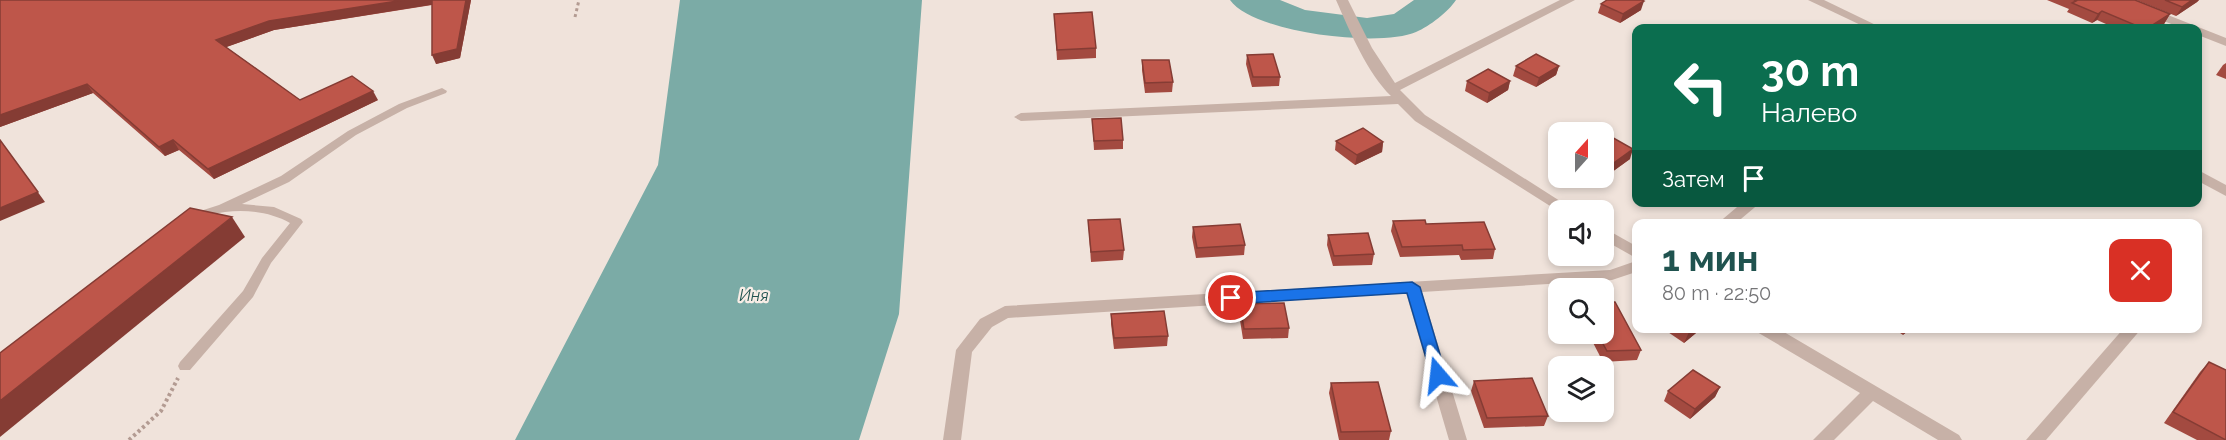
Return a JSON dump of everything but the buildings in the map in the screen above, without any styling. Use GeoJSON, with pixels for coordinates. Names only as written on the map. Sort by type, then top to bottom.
{"type":"FeatureCollection","features":[{"type":"Feature","properties":{"kind":"street"},"geometry":{"type":"LineString","coordinates":[[1342,0],[1357,34],[1395,95],[1420,118],[1551,200]]}},
{"type":"Feature","properties":{"kind":"street"},"geometry":{"type":"LineString","coordinates":[[1021,117],[1395,95],[1569,0]]}},
{"type":"Feature","properties":{"kind":"street"},"geometry":{"type":"LineString","coordinates":[[1814,0],[1867,24]]}},
{"type":"Feature","properties":{"kind":"street"},"geometry":{"type":"LineString","coordinates":[[2119,0],[2181,24]]}},
{"type":"Feature","properties":{"kind":"street"},"geometry":{"type":"LineString","coordinates":[[2202,33],[2226,42]]}},
{"type":"Feature","properties":{"kind":"street"},"geometry":{"type":"LineString","coordinates":[[2202,177],[2226,191]]}},
{"type":"Feature","properties":{"kind":"street"},"geometry":{"type":"LineString","coordinates":[[1731,219],[1748,207]]}},
{"type":"Feature","properties":{"kind":"street"},"geometry":{"type":"LineString","coordinates":[[1614,239],[1632,250]]}},
{"type":"Feature","properties":{"kind":"street"},"geometry":{"type":"LineString","coordinates":[[952,440],[964,350],[986,323],[1005,312],[1612,276],[1632,268]]}},
{"type":"Feature","properties":{"kind":"street"},"geometry":{"type":"LineString","coordinates":[[1412,287],[1458,440]]}},
{"type":"Feature","properties":{"kind":"street"},"geometry":{"type":"LineString","coordinates":[[1772,333],[1953,440]]}},
{"type":"Feature","properties":{"kind":"street"},"geometry":{"type":"LineString","coordinates":[[2035,440],[2130,333]]}},
{"type":"Feature","properties":{"kind":"street"},"geometry":{"type":"LineString","coordinates":[[1822,440],[1872,392]]}},
{"type":"Feature","properties":{"kind":"lane"},"geometry":{"type":"LineString","coordinates":[[219,210],[285,179],[352,133],[403,106],[442,91]]}},
{"type":"Feature","properties":{"kind":"lane"},"geometry":{"type":"LineString","coordinates":[[185,366],[248,294],[266,261],[297,222],[274,210],[219,210],[200,213],[188,220]]}},
{"type":"Feature","properties":{"kind":"path"},"geometry":{"type":"LineString","coordinates":[[575,17],[579,0]]}},
{"type":"Feature","properties":{"kind":"path"},"geometry":{"type":"LineString","coordinates":[[129,440],[161,411],[185,366]]}},
{"type":"Feature","properties":{"kind":"water","name":"Иня"},"geometry":{"type":"Polygon","coordinates":[[[680,0],[922,0],[899,314],[859,440],[515,440],[658,165],[680,0]]]}},
{"type":"Feature","properties":{"kind":"waterway"},"geometry":{"type":"LineString","coordinates":[[1248,0],[1298,20],[1367,29],[1404,24],[1438,0]]}},
{"type":"Feature","properties":{"kind":"route"},"geometry":{"type":"LineString","coordinates":[[1231,298],[1412,287],[1438,375]]}}]}
